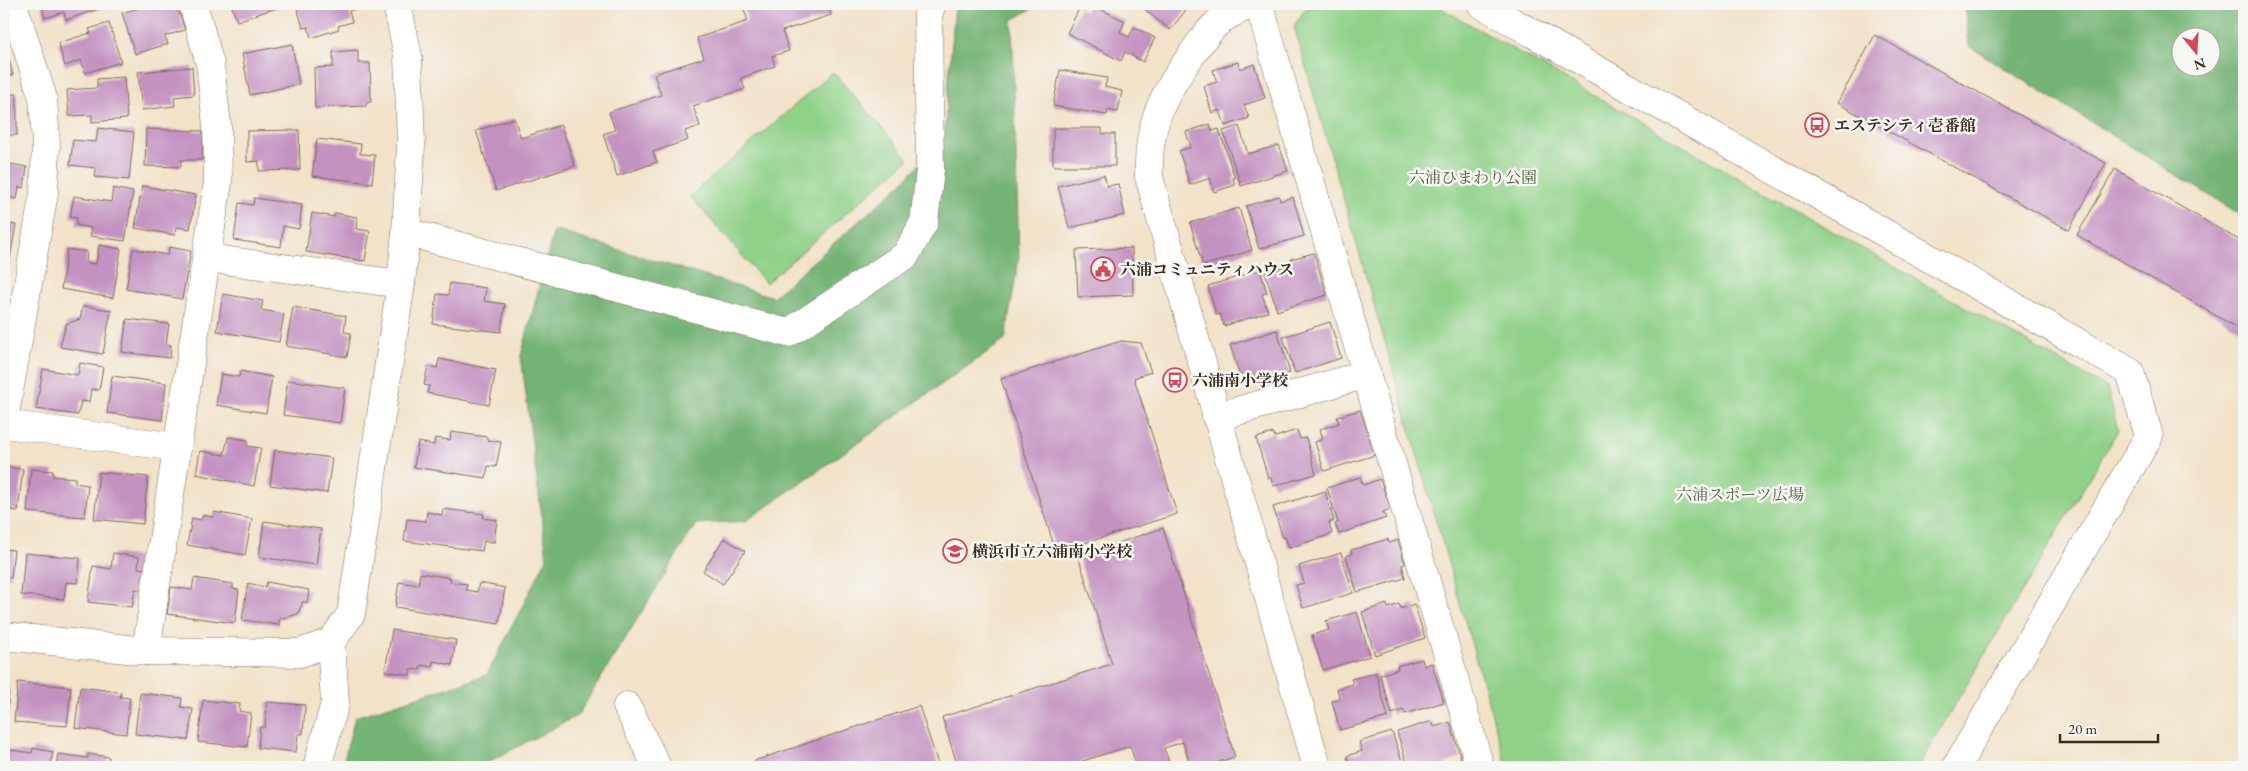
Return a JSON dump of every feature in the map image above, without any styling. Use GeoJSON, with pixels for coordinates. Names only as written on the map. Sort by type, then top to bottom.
{"type":"FeatureCollection","features":[{"type":"Feature","properties":{"kind":"street"},"geometry":{"type":"LineString","coordinates":[[4,420],[44,193],[46,143],[43,98],[13,4]]}},
{"type":"Feature","properties":{"kind":"street"},"geometry":{"type":"LineString","coordinates":[[146,651],[176,447],[208,258],[218,182],[217,125],[210,64],[193,4]]}},
{"type":"Feature","properties":{"kind":"street"},"geometry":{"type":"LineString","coordinates":[[4,636],[146,651],[300,653],[331,642],[351,614],[401,284],[406,232],[411,145],[408,56],[397,4]]}},
{"type":"Feature","properties":{"kind":"street"},"geometry":{"type":"LineString","coordinates":[[406,232],[788,333],[906,255],[924,222],[930,170],[928,15],[932,4]]}},
{"type":"Feature","properties":{"kind":"street"},"geometry":{"type":"LineString","coordinates":[[1253,4],[1222,19],[1198,46],[1168,88],[1160,104],[1149,140],[1149,177],[1154,201],[1317,767]]}},
{"type":"Feature","properties":{"kind":"street"},"geometry":{"type":"LineString","coordinates":[[1259,4],[1480,767]]}},
{"type":"Feature","properties":{"kind":"street"},"geometry":{"type":"LineString","coordinates":[[1481,4],[2130,372],[2149,436],[1956,767]]}},
{"type":"Feature","properties":{"kind":"street"},"geometry":{"type":"LineString","coordinates":[[208,258],[401,284]]}},
{"type":"Feature","properties":{"kind":"street"},"geometry":{"type":"LineString","coordinates":[[1216,417],[1367,374]]}},
{"type":"Feature","properties":{"kind":"street"},"geometry":{"type":"LineString","coordinates":[[4,424],[176,447]]}},
{"type":"Feature","properties":{"kind":"street"},"geometry":{"type":"LineString","coordinates":[[317,767],[335,703],[331,642]]}},
{"type":"Feature","properties":{"kind":"street"},"geometry":{"type":"LineString","coordinates":[[627,706],[657,767]]}},
{"type":"Feature","properties":{"kind":"green space"},"geometry":{"type":"Polygon","coordinates":[[[955,4],[1040,4],[1012,20],[1019,258],[1005,340],[746,521],[696,524],[578,715],[479,767],[342,767],[355,717],[487,675],[547,558],[521,356],[554,230],[773,297],[900,185],[944,138],[955,4]]]}},
{"type":"Feature","properties":{"kind":"green space","name":"六浦スポーツ広場"},"geometry":{"type":"Polygon","coordinates":[[[1324,4],[1434,4],[2107,388],[2118,430],[1918,767],[1507,767],[1294,26],[1305,9],[1324,4]]]}},
{"type":"Feature","properties":{"kind":"green space"},"geometry":{"type":"Polygon","coordinates":[[[1965,4],[2244,4],[2237,12],[2244,15],[2244,217],[1969,46],[1965,4]]]}},
{"type":"Feature","properties":{"kind":"green space"},"geometry":{"type":"Polygon","coordinates":[[[833,72],[909,159],[766,283],[690,196],[833,72]]]}},
{"type":"Feature","properties":{"kind":"building"},"geometry":{"type":"Polygon","coordinates":[[[41,4],[103,4],[104,7],[66,20],[64,12],[45,18],[41,4]]]}},
{"type":"Feature","properties":{"kind":"building"},"geometry":{"type":"Polygon","coordinates":[[[153,4],[160,4],[162,8],[176,4],[185,30],[165,36],[168,44],[135,54],[122,13],[153,4]]]}},
{"type":"Feature","properties":{"kind":"building"},"geometry":{"type":"Polygon","coordinates":[[[231,4],[282,4],[282,6],[237,21],[231,4]]]}},
{"type":"Feature","properties":{"kind":"building"},"geometry":{"type":"Polygon","coordinates":[[[296,4],[354,4],[356,9],[349,11],[352,22],[338,26],[339,29],[311,38],[308,27],[303,28],[296,4]]]}},
{"type":"Feature","properties":{"kind":"building"},"geometry":{"type":"Polygon","coordinates":[[[742,4],[828,4],[831,15],[782,31],[789,51],[772,56],[775,66],[741,78],[745,89],[693,106],[700,126],[685,131],[688,140],[653,152],[657,162],[617,176],[603,134],[615,130],[609,112],[661,95],[654,74],[704,58],[697,38],[748,21],[742,4]]]}},
{"type":"Feature","properties":{"kind":"building"},"geometry":{"type":"Polygon","coordinates":[[[1089,4],[1125,21],[1120,32],[1129,37],[1134,27],[1155,38],[1143,62],[1125,52],[1121,61],[1067,33],[1079,9],[1085,12],[1089,4]]]}},
{"type":"Feature","properties":{"kind":"building"},"geometry":{"type":"Polygon","coordinates":[[[1138,4],[1191,4],[1170,30],[1138,4]]]}},
{"type":"Feature","properties":{"kind":"building"},"geometry":{"type":"Polygon","coordinates":[[[109,23],[121,62],[85,73],[81,60],[65,66],[58,43],[91,33],[89,29],[109,23]]]}},
{"type":"Feature","properties":{"kind":"building"},"geometry":{"type":"Polygon","coordinates":[[[1875,35],[2106,163],[2069,230],[1837,103],[1875,35]]]}},
{"type":"Feature","properties":{"kind":"building"},"geometry":{"type":"Polygon","coordinates":[[[4,41],[13,75],[4,77],[4,41]]]}},
{"type":"Feature","properties":{"kind":"building"},"geometry":{"type":"Polygon","coordinates":[[[292,44],[299,84],[250,95],[242,54],[292,44]]]}},
{"type":"Feature","properties":{"kind":"building"},"geometry":{"type":"Polygon","coordinates":[[[358,50],[358,63],[370,63],[371,102],[366,102],[366,106],[315,108],[314,68],[333,67],[333,52],[358,50]]]}},
{"type":"Feature","properties":{"kind":"building"},"geometry":{"type":"Polygon","coordinates":[[[1238,62],[1240,69],[1254,64],[1265,98],[1244,105],[1249,118],[1225,126],[1220,110],[1212,113],[1204,86],[1217,82],[1213,70],[1238,62]]]}},
{"type":"Feature","properties":{"kind":"building"},"geometry":{"type":"Polygon","coordinates":[[[192,67],[194,95],[174,97],[175,106],[142,110],[138,72],[192,67]]]}},
{"type":"Feature","properties":{"kind":"building"},"geometry":{"type":"Polygon","coordinates":[[[1060,70],[1107,78],[1105,87],[1122,91],[1118,112],[1108,110],[1107,115],[1053,106],[1060,70]]]}},
{"type":"Feature","properties":{"kind":"building"},"geometry":{"type":"Polygon","coordinates":[[[124,77],[127,119],[92,122],[92,115],[69,116],[67,90],[97,88],[97,79],[124,77]]]}},
{"type":"Feature","properties":{"kind":"building"},"geometry":{"type":"Polygon","coordinates":[[[4,94],[17,94],[17,135],[4,135],[4,94]]]}},
{"type":"Feature","properties":{"kind":"building"},"geometry":{"type":"Polygon","coordinates":[[[514,118],[521,138],[561,125],[575,166],[496,191],[476,131],[514,118]]]}},
{"type":"Feature","properties":{"kind":"building"},"geometry":{"type":"Polygon","coordinates":[[[1210,124],[1212,131],[1219,129],[1235,178],[1233,178],[1235,185],[1214,192],[1210,178],[1190,185],[1179,151],[1191,147],[1186,132],[1210,124]]]}},
{"type":"Feature","properties":{"kind":"building"},"geometry":{"type":"Polygon","coordinates":[[[1239,126],[1248,154],[1279,145],[1288,171],[1241,186],[1223,131],[1239,126]]]}},
{"type":"Feature","properties":{"kind":"building"},"geometry":{"type":"Polygon","coordinates":[[[98,128],[134,132],[129,180],[95,177],[96,168],[70,165],[73,140],[96,142],[98,128]]]}},
{"type":"Feature","properties":{"kind":"building"},"geometry":{"type":"Polygon","coordinates":[[[1053,128],[1102,128],[1102,134],[1115,134],[1115,166],[1053,166],[1053,128]]]}},
{"type":"Feature","properties":{"kind":"building"},"geometry":{"type":"Polygon","coordinates":[[[146,129],[203,131],[202,160],[181,160],[181,167],[145,166],[146,129]]]}},
{"type":"Feature","properties":{"kind":"building"},"geometry":{"type":"Polygon","coordinates":[[[299,130],[300,170],[259,171],[259,161],[247,162],[247,131],[299,130]]]}},
{"type":"Feature","properties":{"kind":"building"},"geometry":{"type":"Polygon","coordinates":[[[317,139],[361,144],[360,154],[375,155],[372,183],[312,176],[317,139]]]}},
{"type":"Feature","properties":{"kind":"building"},"geometry":{"type":"Polygon","coordinates":[[[4,163],[27,167],[24,188],[19,187],[17,199],[7,197],[5,207],[4,163]]]}},
{"type":"Feature","properties":{"kind":"building"},"geometry":{"type":"Polygon","coordinates":[[[2115,169],[2244,243],[2244,332],[2077,235],[2115,169]]]}},
{"type":"Feature","properties":{"kind":"building"},"geometry":{"type":"Polygon","coordinates":[[[1104,175],[1107,186],[1118,184],[1125,215],[1069,228],[1058,186],[1104,175]]]}},
{"type":"Feature","properties":{"kind":"building"},"geometry":{"type":"Polygon","coordinates":[[[142,186],[196,195],[190,229],[176,227],[175,235],[135,228],[142,186]]]}},
{"type":"Feature","properties":{"kind":"building"},"geometry":{"type":"Polygon","coordinates":[[[113,188],[133,192],[125,241],[90,236],[91,228],[76,225],[77,218],[70,217],[74,196],[111,202],[113,188]]]}},
{"type":"Feature","properties":{"kind":"building"},"geometry":{"type":"Polygon","coordinates":[[[1279,196],[1280,201],[1293,197],[1304,236],[1259,249],[1246,206],[1279,196]]]}},
{"type":"Feature","properties":{"kind":"building"},"geometry":{"type":"Polygon","coordinates":[[[254,198],[302,205],[299,229],[283,226],[281,247],[234,240],[239,203],[253,205],[254,198]]]}},
{"type":"Feature","properties":{"kind":"building"},"geometry":{"type":"Polygon","coordinates":[[[1239,208],[1252,250],[1203,266],[1190,223],[1239,208]]]}},
{"type":"Feature","properties":{"kind":"building"},"geometry":{"type":"Polygon","coordinates":[[[312,213],[334,217],[335,213],[357,217],[356,229],[370,231],[365,261],[306,252],[312,213]]]}},
{"type":"Feature","properties":{"kind":"building"},"geometry":{"type":"Polygon","coordinates":[[[4,223],[16,225],[9,263],[4,262],[4,223]]]}},
{"type":"Feature","properties":{"kind":"building"},"geometry":{"type":"Polygon","coordinates":[[[99,245],[121,249],[113,298],[61,289],[67,249],[87,252],[86,263],[96,264],[99,245]]]}},
{"type":"Feature","properties":{"kind":"building"},"geometry":{"type":"Polygon","coordinates":[[[169,247],[191,251],[182,299],[126,289],[133,249],[168,255],[169,247]]]}},
{"type":"Feature","properties":{"kind":"building"},"geometry":{"type":"Polygon","coordinates":[[[1132,248],[1133,295],[1078,297],[1076,250],[1132,248]]]}},
{"type":"Feature","properties":{"kind":"building"},"geometry":{"type":"Polygon","coordinates":[[[1314,253],[1327,295],[1277,311],[1265,272],[1292,264],[1291,259],[1314,253]]]}},
{"type":"Feature","properties":{"kind":"building"},"geometry":{"type":"Polygon","coordinates":[[[1260,270],[1267,293],[1262,294],[1268,312],[1224,326],[1220,314],[1216,315],[1208,286],[1260,270]]]}},
{"type":"Feature","properties":{"kind":"building"},"geometry":{"type":"Polygon","coordinates":[[[450,283],[486,288],[484,301],[505,304],[501,332],[433,324],[437,294],[448,295],[450,283]]]}},
{"type":"Feature","properties":{"kind":"building"},"geometry":{"type":"Polygon","coordinates":[[[223,294],[263,301],[261,310],[284,314],[279,342],[217,331],[223,294]]]}},
{"type":"Feature","properties":{"kind":"building"},"geometry":{"type":"Polygon","coordinates":[[[83,306],[111,310],[103,354],[60,347],[66,324],[80,319],[83,306]]]}},
{"type":"Feature","properties":{"kind":"building"},"geometry":{"type":"Polygon","coordinates":[[[293,307],[346,316],[344,332],[351,333],[347,357],[286,346],[293,307]]]}},
{"type":"Feature","properties":{"kind":"building"},"geometry":{"type":"Polygon","coordinates":[[[127,319],[169,324],[166,344],[171,345],[170,358],[122,352],[127,319]]]}},
{"type":"Feature","properties":{"kind":"building"},"geometry":{"type":"Polygon","coordinates":[[[1330,322],[1341,358],[1295,373],[1283,337],[1330,322]]]}},
{"type":"Feature","properties":{"kind":"building"},"geometry":{"type":"Polygon","coordinates":[[[1277,330],[1290,373],[1250,385],[1248,378],[1241,380],[1230,345],[1277,330]]]}},
{"type":"Feature","properties":{"kind":"building"},"geometry":{"type":"Polygon","coordinates":[[[1121,341],[1141,343],[1151,372],[1134,378],[1177,514],[1056,552],[1001,379],[1121,341]]]}},
{"type":"Feature","properties":{"kind":"building"},"geometry":{"type":"Polygon","coordinates":[[[439,359],[496,370],[489,405],[427,393],[429,386],[424,385],[428,366],[437,368],[439,359]]]}},
{"type":"Feature","properties":{"kind":"building"},"geometry":{"type":"Polygon","coordinates":[[[80,363],[103,367],[99,390],[91,389],[89,402],[81,401],[78,415],[36,409],[43,369],[78,375],[80,363]]]}},
{"type":"Feature","properties":{"kind":"building"},"geometry":{"type":"Polygon","coordinates":[[[240,371],[272,377],[266,413],[216,405],[221,374],[239,377],[240,371]]]}},
{"type":"Feature","properties":{"kind":"building"},"geometry":{"type":"Polygon","coordinates":[[[112,376],[166,383],[162,420],[107,413],[112,376]]]}},
{"type":"Feature","properties":{"kind":"building"},"geometry":{"type":"Polygon","coordinates":[[[288,380],[345,388],[340,423],[283,415],[288,380]]]}},
{"type":"Feature","properties":{"kind":"building"},"geometry":{"type":"Polygon","coordinates":[[[1360,410],[1375,455],[1324,471],[1315,442],[1323,439],[1320,429],[1339,423],[1337,417],[1360,410]]]}},
{"type":"Feature","properties":{"kind":"building"},"geometry":{"type":"Polygon","coordinates":[[[1297,430],[1300,439],[1306,438],[1316,474],[1273,486],[1271,478],[1268,478],[1256,438],[1273,433],[1275,437],[1297,430]]]}},
{"type":"Feature","properties":{"kind":"building"},"geometry":{"type":"Polygon","coordinates":[[[451,432],[487,437],[487,440],[501,442],[496,467],[488,466],[486,478],[414,467],[418,442],[434,445],[435,438],[450,440],[451,432]]]}},
{"type":"Feature","properties":{"kind":"building"},"geometry":{"type":"Polygon","coordinates":[[[228,437],[248,440],[247,446],[261,448],[254,486],[196,474],[200,451],[224,455],[228,437]]]}},
{"type":"Feature","properties":{"kind":"building"},"geometry":{"type":"Polygon","coordinates":[[[275,450],[332,458],[327,493],[270,485],[275,450]]]}},
{"type":"Feature","properties":{"kind":"building"},"geometry":{"type":"Polygon","coordinates":[[[4,467],[23,469],[18,511],[4,509],[4,467]]]}},
{"type":"Feature","properties":{"kind":"building"},"geometry":{"type":"Polygon","coordinates":[[[31,469],[53,471],[53,476],[75,478],[75,483],[88,485],[85,517],[27,512],[31,469]]]}},
{"type":"Feature","properties":{"kind":"building"},"geometry":{"type":"Polygon","coordinates":[[[99,472],[148,477],[143,524],[94,519],[99,472]]]}},
{"type":"Feature","properties":{"kind":"building"},"geometry":{"type":"Polygon","coordinates":[[[1360,477],[1363,485],[1380,479],[1391,509],[1383,512],[1386,518],[1339,534],[1335,524],[1338,523],[1327,488],[1360,477]]]}},
{"type":"Feature","properties":{"kind":"building"},"geometry":{"type":"Polygon","coordinates":[[[1325,491],[1334,521],[1329,523],[1332,534],[1289,548],[1285,537],[1283,538],[1273,507],[1325,491]]]}},
{"type":"Feature","properties":{"kind":"building"},"geometry":{"type":"Polygon","coordinates":[[[443,509],[484,514],[483,518],[497,520],[494,542],[484,541],[482,551],[404,541],[407,519],[426,521],[427,512],[442,515],[443,509]]]}},
{"type":"Feature","properties":{"kind":"building"},"geometry":{"type":"Polygon","coordinates":[[[214,512],[252,519],[245,555],[187,545],[192,518],[201,520],[203,515],[213,517],[214,512]]]}},
{"type":"Feature","properties":{"kind":"building"},"geometry":{"type":"Polygon","coordinates":[[[264,521],[321,529],[316,565],[259,557],[264,521]]]}},
{"type":"Feature","properties":{"kind":"building"},"geometry":{"type":"Polygon","coordinates":[[[1163,528],[1235,757],[1202,767],[1191,767],[1183,742],[1164,748],[1171,767],[1137,767],[1130,746],[1064,767],[958,767],[942,717],[1112,664],[1078,556],[1163,528]]]}},
{"type":"Feature","properties":{"kind":"building"},"geometry":{"type":"Polygon","coordinates":[[[724,538],[745,551],[723,584],[703,571],[724,538]]]}},
{"type":"Feature","properties":{"kind":"building"},"geometry":{"type":"Polygon","coordinates":[[[1388,539],[1389,543],[1398,540],[1405,564],[1402,565],[1405,578],[1357,592],[1346,556],[1352,554],[1351,550],[1388,539]]]}},
{"type":"Feature","properties":{"kind":"building"},"geometry":{"type":"Polygon","coordinates":[[[4,549],[14,550],[11,578],[4,577],[4,549]]]}},
{"type":"Feature","properties":{"kind":"building"},"geometry":{"type":"Polygon","coordinates":[[[25,553],[80,558],[78,583],[66,582],[64,599],[21,595],[25,553]]]}},
{"type":"Feature","properties":{"kind":"building"},"geometry":{"type":"Polygon","coordinates":[[[113,553],[139,557],[138,568],[145,569],[143,590],[135,589],[132,607],[88,602],[93,566],[111,569],[113,553]]]}},
{"type":"Feature","properties":{"kind":"building"},"geometry":{"type":"Polygon","coordinates":[[[1341,553],[1353,593],[1303,608],[1296,585],[1304,583],[1299,566],[1341,553]]]}},
{"type":"Feature","properties":{"kind":"building"},"geometry":{"type":"Polygon","coordinates":[[[420,573],[451,578],[450,582],[467,584],[466,590],[477,592],[479,583],[505,588],[499,624],[395,607],[399,582],[418,585],[420,573]]]}},
{"type":"Feature","properties":{"kind":"building"},"geometry":{"type":"Polygon","coordinates":[[[194,578],[233,584],[233,589],[239,590],[235,623],[167,614],[171,587],[192,590],[194,578]]]}},
{"type":"Feature","properties":{"kind":"building"},"geometry":{"type":"Polygon","coordinates":[[[267,582],[309,590],[307,603],[303,601],[298,614],[279,619],[279,625],[242,620],[248,583],[265,587],[267,582]]]}},
{"type":"Feature","properties":{"kind":"building"},"geometry":{"type":"Polygon","coordinates":[[[1387,604],[1388,608],[1399,604],[1401,609],[1414,604],[1425,638],[1375,655],[1362,612],[1387,604]]]}},
{"type":"Feature","properties":{"kind":"building"},"geometry":{"type":"Polygon","coordinates":[[[1357,612],[1370,656],[1323,670],[1312,635],[1329,630],[1326,621],[1357,612]]]}},
{"type":"Feature","properties":{"kind":"building"},"geometry":{"type":"Polygon","coordinates":[[[392,630],[456,640],[452,665],[433,661],[432,667],[421,665],[420,670],[410,669],[410,675],[385,671],[392,630]]]}},
{"type":"Feature","properties":{"kind":"building"},"geometry":{"type":"Polygon","coordinates":[[[1422,659],[1424,666],[1432,663],[1444,702],[1405,714],[1404,710],[1392,714],[1380,675],[1398,669],[1397,666],[1422,659]]]}},
{"type":"Feature","properties":{"kind":"building"},"geometry":{"type":"Polygon","coordinates":[[[1376,673],[1388,717],[1340,730],[1332,701],[1340,699],[1337,689],[1353,684],[1351,679],[1376,673]]]}},
{"type":"Feature","properties":{"kind":"building"},"geometry":{"type":"Polygon","coordinates":[[[18,682],[71,687],[67,726],[14,722],[18,682]]]}},
{"type":"Feature","properties":{"kind":"building"},"geometry":{"type":"Polygon","coordinates":[[[80,687],[121,692],[120,697],[130,698],[126,734],[75,728],[80,687]]]}},
{"type":"Feature","properties":{"kind":"building"},"geometry":{"type":"Polygon","coordinates":[[[4,688],[9,688],[7,720],[4,720],[4,688]]]}},
{"type":"Feature","properties":{"kind":"building"},"geometry":{"type":"Polygon","coordinates":[[[140,693],[182,698],[181,707],[193,709],[188,740],[135,734],[140,693]]]}},
{"type":"Feature","properties":{"kind":"building"},"geometry":{"type":"Polygon","coordinates":[[[203,700],[240,704],[239,711],[251,713],[247,747],[198,742],[203,700]]]}},
{"type":"Feature","properties":{"kind":"building"},"geometry":{"type":"Polygon","coordinates":[[[267,702],[305,705],[303,734],[298,734],[296,752],[258,748],[260,727],[265,727],[267,702]]]}},
{"type":"Feature","properties":{"kind":"building"},"geometry":{"type":"Polygon","coordinates":[[[919,706],[939,767],[756,767],[754,761],[919,706]]]}},
{"type":"Feature","properties":{"kind":"building"},"geometry":{"type":"Polygon","coordinates":[[[1432,721],[1434,727],[1450,722],[1461,758],[1444,764],[1445,767],[1408,767],[1397,732],[1432,721]]]}},
{"type":"Feature","properties":{"kind":"building"},"geometry":{"type":"Polygon","coordinates":[[[1392,732],[1404,767],[1350,767],[1347,756],[1362,751],[1359,742],[1392,732]]]}},
{"type":"Feature","properties":{"kind":"building"},"geometry":{"type":"Polygon","coordinates":[[[33,748],[53,752],[50,767],[4,767],[4,749],[32,753],[33,748]]]}},
{"type":"Feature","properties":{"kind":"building"},"geometry":{"type":"Polygon","coordinates":[[[58,754],[88,758],[88,754],[109,757],[108,767],[56,767],[58,754]]]}},
{"type":"Feature","properties":{"kind":"building"},"geometry":{"type":"Polygon","coordinates":[[[116,760],[166,764],[165,767],[115,767],[116,760]]]}},
{"type":"Feature","properties":{"kind":"place","name":"エステシティ壱番館"},"geometry":{"type":"Point","coordinates":[1817,125]}},
{"type":"Feature","properties":{"kind":"place","name":"六浦コミュニティハウス"},"geometry":{"type":"Point","coordinates":[1103,269]}},
{"type":"Feature","properties":{"kind":"place","name":"六浦南小学校"},"geometry":{"type":"Point","coordinates":[1175,380]}},
{"type":"Feature","properties":{"kind":"place","name":"横浜市立六浦南小学校"},"geometry":{"type":"Point","coordinates":[955,551]}},
{"type":"Feature","properties":{"kind":"park label","name":"六浦ひまわり公園"},"geometry":{"type":"Point","coordinates":[1473,177]}}]}
